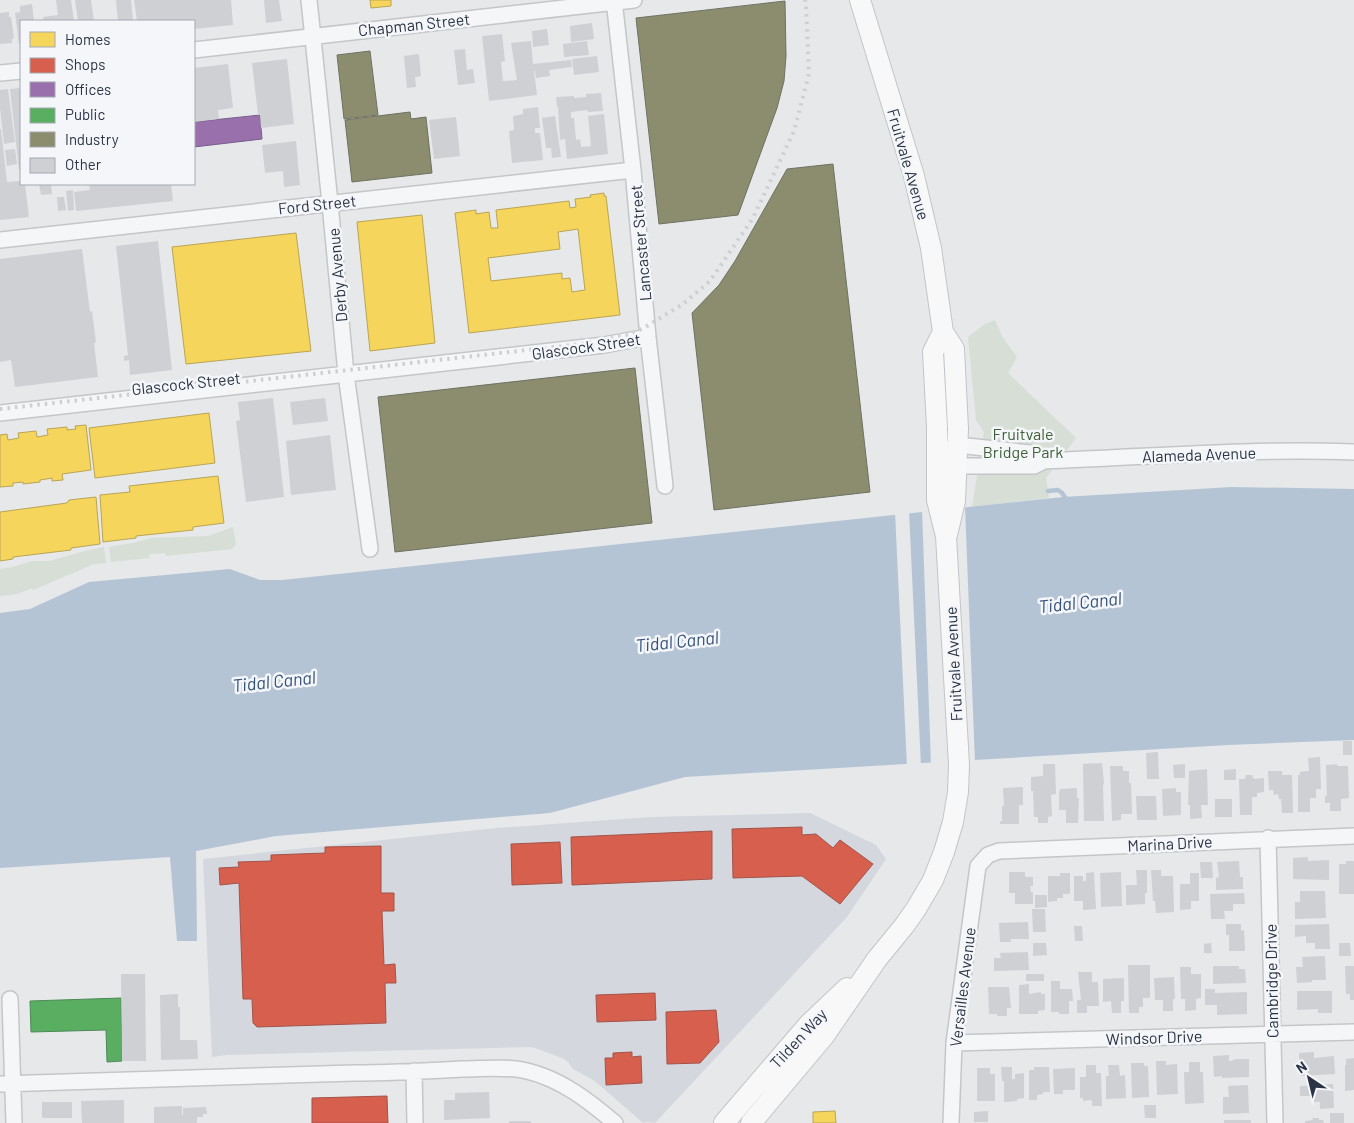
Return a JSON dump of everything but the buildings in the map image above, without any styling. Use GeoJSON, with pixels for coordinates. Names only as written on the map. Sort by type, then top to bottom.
{"type":"FeatureCollection","features":[{"type":"Feature","properties":{"kind":"main road","name":"Fruitvale Avenue"},"geometry":{"type":"LineString","coordinates":[[860,0],[912,167],[934,264],[943,332],[954,349],[958,445],[956,466],[946,500]]}},
{"type":"Feature","properties":{"kind":"main road","name":"Fruitvale Avenue"},"geometry":{"type":"LineString","coordinates":[[943,332],[934,352],[937,427],[936,454],[946,500],[946,536],[959,765],[958,792]]}},
{"type":"Feature","properties":{"kind":"main road","name":"Tilden Way"},"geometry":{"type":"LineString","coordinates":[[751,1123],[824,1036],[877,959],[916,909],[933,880],[944,852],[953,822],[958,792]]}},
{"type":"Feature","properties":{"kind":"main road","name":"Tilden Way"},"geometry":{"type":"LineString","coordinates":[[724,1123],[809,1024],[877,959]]}},
{"type":"Feature","properties":{"kind":"street","name":"Derby Avenue"},"geometry":{"type":"LineString","coordinates":[[309,0],[346,370],[370,544]]}},
{"type":"Feature","properties":{"kind":"street","name":"Chapman Street"},"geometry":{"type":"LineString","coordinates":[[195,50],[634,0]]}},
{"type":"Feature","properties":{"kind":"street","name":"Lancaster Street"},"geometry":{"type":"LineString","coordinates":[[614,1],[665,486]]}},
{"type":"Feature","properties":{"kind":"street"},"geometry":{"type":"LineString","coordinates":[[0,73],[20,71]]}},
{"type":"Feature","properties":{"kind":"street","name":"Ford Street"},"geometry":{"type":"LineString","coordinates":[[0,240],[633,170]]}},
{"type":"Feature","properties":{"kind":"street","name":"Glascock Street"},"geometry":{"type":"LineString","coordinates":[[0,405],[604,346],[648,337]]}},
{"type":"Feature","properties":{"kind":"street","name":"Glascock Street"},"geometry":{"type":"LineString","coordinates":[[0,413],[346,370]]}},
{"type":"Feature","properties":{"kind":"street","name":"Alameda Avenue"},"geometry":{"type":"LineString","coordinates":[[936,454],[958,445],[1030,453],[1044,461]]}},
{"type":"Feature","properties":{"kind":"street","name":"Alameda Avenue"},"geometry":{"type":"LineString","coordinates":[[956,466],[1034,466],[1044,461],[1236,452],[1354,452]]}},
{"type":"Feature","properties":{"kind":"street"},"geometry":{"type":"LineString","coordinates":[[936,454],[956,466]]}},
{"type":"Feature","properties":{"kind":"street","name":"Marina Drive"},"geometry":{"type":"LineString","coordinates":[[988,855],[998,851],[1268,838],[1354,836]]}},
{"type":"Feature","properties":{"kind":"street","name":"Cambridge Drive"},"geometry":{"type":"LineString","coordinates":[[1268,838],[1275,1123]]}},
{"type":"Feature","properties":{"kind":"street","name":"Versailles Avenue"},"geometry":{"type":"LineString","coordinates":[[950,1123],[954,1043],[978,866],[988,855]]}},
{"type":"Feature","properties":{"kind":"street"},"geometry":{"type":"LineString","coordinates":[[10,999],[6,1084],[14,1123]]}},
{"type":"Feature","properties":{"kind":"street","name":"Windsor Drive"},"geometry":{"type":"LineString","coordinates":[[954,1043],[1354,1032]]}},
{"type":"Feature","properties":{"kind":"street"},"geometry":{"type":"LineString","coordinates":[[6,1084],[354,1072],[395,1073],[493,1068],[526,1071],[551,1079],[582,1096],[615,1123]]}},
{"type":"Feature","properties":{"kind":"street"},"geometry":{"type":"LineString","coordinates":[[414,1071],[415,1123]]}},
{"type":"Feature","properties":{"kind":"shaded area"},"geometry":{"type":"Polygon","coordinates":[[[810,813],[876,845],[886,859],[847,917],[655,1123],[643,1123],[593,1080],[573,1069],[564,1059],[531,1047],[227,1055],[212,1057],[203,859],[497,828],[650,817],[810,813]]]}},
{"type":"Feature","properties":{"kind":"green space","name":"Fruitvale Bridge Park"},"geometry":{"type":"Polygon","coordinates":[[[995,320],[1003,338],[1017,357],[1008,373],[1076,438],[1046,478],[1049,498],[972,507],[984,432],[976,420],[968,337],[985,324],[995,320]]]}},
{"type":"Feature","properties":{"kind":"green space"},"geometry":{"type":"Polygon","coordinates":[[[233,527],[236,545],[232,549],[166,556],[165,553],[149,554],[150,558],[111,562],[109,547],[151,538],[208,536],[233,527]]]}},
{"type":"Feature","properties":{"kind":"green space"},"geometry":{"type":"Polygon","coordinates":[[[104,547],[106,563],[94,564],[33,590],[32,588],[17,594],[0,596],[0,569],[32,561],[49,561],[104,547]]]}},
{"type":"Feature","properties":{"kind":"water","name":"Tidal Canal"},"geometry":{"type":"Polygon","coordinates":[[[1232,487],[1354,489],[1354,740],[1228,745],[685,777],[550,813],[276,836],[196,851],[197,941],[177,941],[170,857],[0,868],[0,613],[30,609],[89,582],[230,569],[260,580],[282,580],[1063,497],[1232,487]]]}},
{"type":"Feature","properties":{"kind":"pier"},"geometry":{"type":"Polygon","coordinates":[[[965,506],[975,763],[931,765],[922,509],[965,506]]]}},
{"type":"Feature","properties":{"kind":"pier"},"geometry":{"type":"Polygon","coordinates":[[[909,511],[921,766],[907,767],[895,512],[909,511]]]}},
{"type":"Feature","properties":{"kind":"waterway"},"geometry":{"type":"LineString","coordinates":[[1048,491],[1058,490],[1067,500],[1066,502]]}},
{"type":"Feature","properties":{"kind":"railway"},"geometry":{"type":"LineString","coordinates":[[0,409],[581,344],[629,335],[647,326],[683,304],[710,281],[753,218],[794,131],[809,74],[805,0]]}}]}
